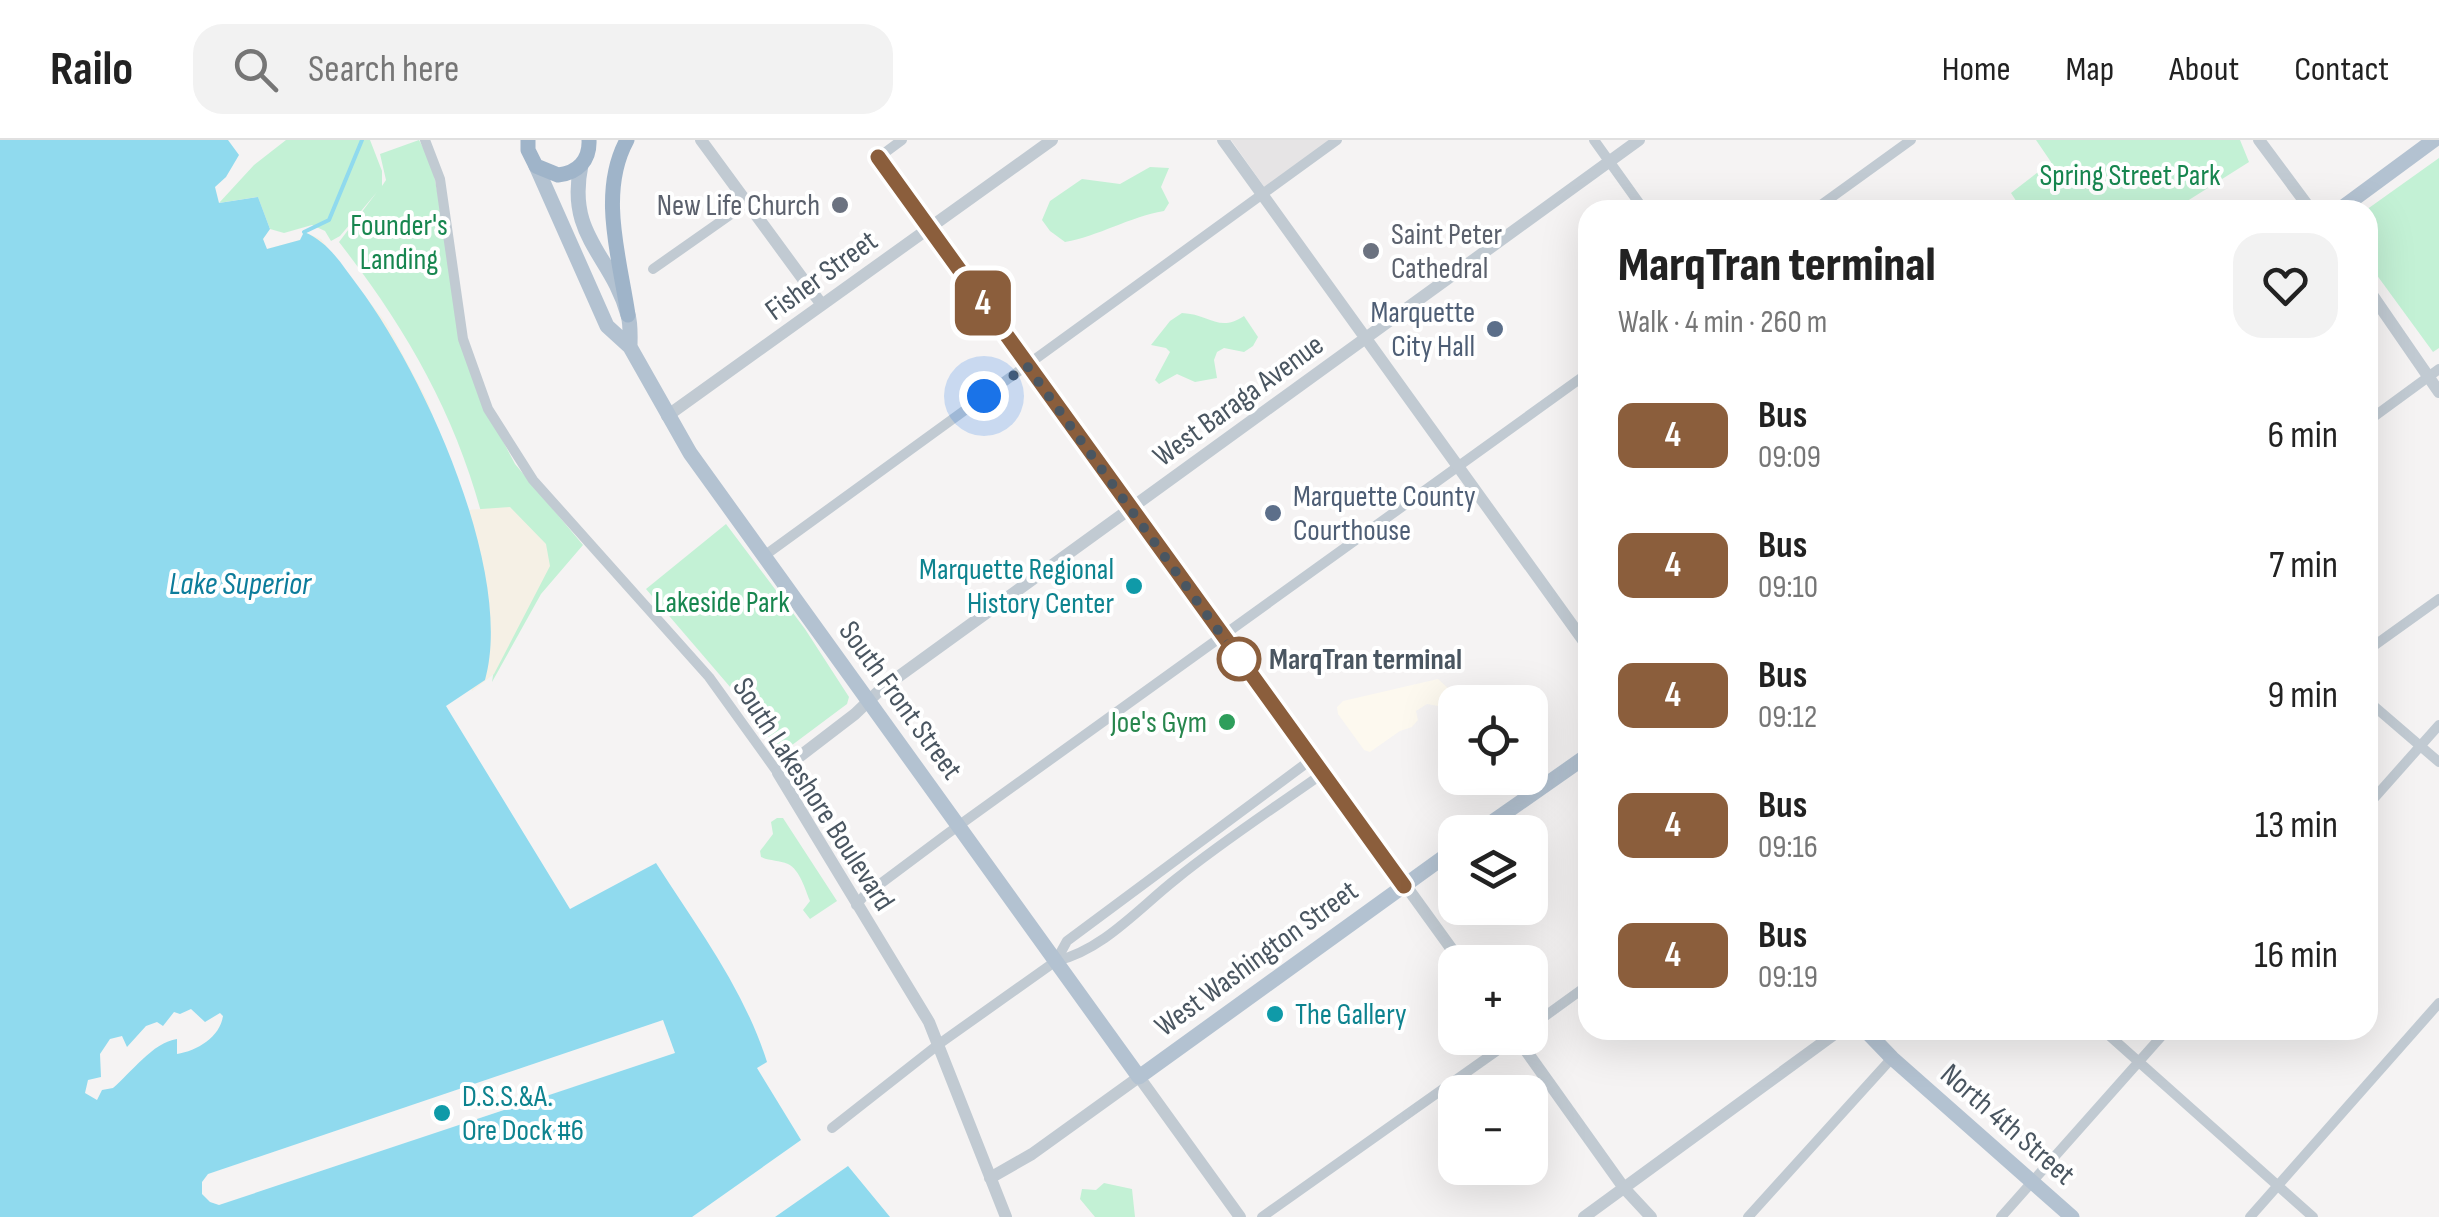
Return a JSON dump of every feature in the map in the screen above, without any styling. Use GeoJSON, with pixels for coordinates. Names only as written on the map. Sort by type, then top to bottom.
{"type":"FeatureCollection","features":[{"type":"Feature","properties":{"kind":"highway"},"geometry":{"type":"LineString","coordinates":[[528,140],[536,166],[558,175],[602,140]]}},
{"type":"Feature","properties":{"kind":"highway"},"geometry":{"type":"LineString","coordinates":[[627,140],[614,174],[612,204],[628,315]]}},
{"type":"Feature","properties":{"kind":"main road"},"geometry":{"type":"LineString","coordinates":[[2353,200],[2434,140]]}},
{"type":"Feature","properties":{"kind":"main road","name":"South Front Street"},"geometry":{"type":"LineString","coordinates":[[586,153],[577,190],[578,213],[628,315],[630,347]]}},
{"type":"Feature","properties":{"kind":"main road","name":"South Front Street"},"geometry":{"type":"LineString","coordinates":[[536,166],[607,326],[630,347],[667,416],[764,556],[1139,1077]]}},
{"type":"Feature","properties":{"kind":"main road"},"geometry":{"type":"LineString","coordinates":[[1502,815],[1578,762]]}},
{"type":"Feature","properties":{"kind":"main road","name":"West Washington Street"},"geometry":{"type":"LineString","coordinates":[[1139,1077],[1438,861]]}},
{"type":"Feature","properties":{"kind":"main road","name":"North 4th Street"},"geometry":{"type":"LineString","coordinates":[[1875,1040],[2072,1217]]}},
{"type":"Feature","properties":{"kind":"street","name":"South Lakeshore Boulevard"},"geometry":{"type":"LineString","coordinates":[[425,140],[440,180],[463,339],[488,409],[533,480],[709,677],[778,773],[929,1022],[1006,1217]]}},
{"type":"Feature","properties":{"kind":"street"},"geometry":{"type":"LineString","coordinates":[[701,140],[822,305]]}},
{"type":"Feature","properties":{"kind":"street"},"geometry":{"type":"LineString","coordinates":[[902,140],[878,157],[1448,945]]}},
{"type":"Feature","properties":{"kind":"street","name":"Fisher Street"},"geometry":{"type":"LineString","coordinates":[[667,416],[1052,140]]}},
{"type":"Feature","properties":{"kind":"street"},"geometry":{"type":"LineString","coordinates":[[1222,140],[1578,633]]}},
{"type":"Feature","properties":{"kind":"street"},"geometry":{"type":"LineString","coordinates":[[764,556],[1337,140]]}},
{"type":"Feature","properties":{"kind":"street"},"geometry":{"type":"LineString","coordinates":[[1594,140],[1637,200]]}},
{"type":"Feature","properties":{"kind":"street","name":"West Baraga Avenue"},"geometry":{"type":"LineString","coordinates":[[778,773],[880,690],[1639,140]]}},
{"type":"Feature","properties":{"kind":"street"},"geometry":{"type":"LineString","coordinates":[[1828,200],[1911,140]]}},
{"type":"Feature","properties":{"kind":"street"},"geometry":{"type":"LineString","coordinates":[[2260,140],[2304,200]]}},
{"type":"Feature","properties":{"kind":"street"},"geometry":{"type":"LineString","coordinates":[[652,268],[747,203]]}},
{"type":"Feature","properties":{"kind":"street"},"geometry":{"type":"LineString","coordinates":[[2378,302],[2434,373],[2439,392]]}},
{"type":"Feature","properties":{"kind":"street"},"geometry":{"type":"LineString","coordinates":[[2378,413],[2434,373]]}},
{"type":"Feature","properties":{"kind":"street"},"geometry":{"type":"LineString","coordinates":[[856,906],[959,826],[1578,380]]}},
{"type":"Feature","properties":{"kind":"street"},"geometry":{"type":"LineString","coordinates":[[2378,643],[2439,599]]}},
{"type":"Feature","properties":{"kind":"street"},"geometry":{"type":"LineString","coordinates":[[2378,710],[2439,762]]}},
{"type":"Feature","properties":{"kind":"street"},"geometry":{"type":"LineString","coordinates":[[2378,794],[2439,725]]}},
{"type":"Feature","properties":{"kind":"street"},"geometry":{"type":"LineString","coordinates":[[1056,961],[1067,941],[1312,759]]}},
{"type":"Feature","properties":{"kind":"street"},"geometry":{"type":"LineString","coordinates":[[832,1128],[938,1044],[1056,961],[1076,956],[1105,936],[1176,878],[1322,774]]}},
{"type":"Feature","properties":{"kind":"street"},"geometry":{"type":"LineString","coordinates":[[1548,1014],[1578,992]]}},
{"type":"Feature","properties":{"kind":"street"},"geometry":{"type":"LineString","coordinates":[[2250,1217],[2439,1003]]}},
{"type":"Feature","properties":{"kind":"street"},"geometry":{"type":"LineString","coordinates":[[1584,1217],[1826,1040]]}},
{"type":"Feature","properties":{"kind":"street"},"geometry":{"type":"LineString","coordinates":[[2113,1040],[2313,1217]]}},
{"type":"Feature","properties":{"kind":"street"},"geometry":{"type":"LineString","coordinates":[[2000,1217],[2158,1040]]}},
{"type":"Feature","properties":{"kind":"street"},"geometry":{"type":"LineString","coordinates":[[1262,1217],[1492,1055]]}},
{"type":"Feature","properties":{"kind":"street"},"geometry":{"type":"LineString","coordinates":[[1528,1055],[1624,1188],[1651,1217]]}},
{"type":"Feature","properties":{"kind":"street"},"geometry":{"type":"LineString","coordinates":[[1748,1217],[1892,1058]]}},
{"type":"Feature","properties":{"kind":"street"},"geometry":{"type":"LineString","coordinates":[[990,1178],[1032,1154],[1139,1077],[1240,1217]]}},
{"type":"Feature","properties":{"kind":"shaded area"},"geometry":{"type":"Polygon","coordinates":[[[1231,140],[1330,140],[1265,188],[1231,140]]]}},
{"type":"Feature","properties":{"kind":"shaded area"},"geometry":{"type":"Polygon","coordinates":[[[1438,679],[1445,685],[1438,685],[1438,706],[1427,704],[1416,711],[1418,720],[1412,727],[1370,752],[1364,750],[1338,714],[1337,707],[1343,701],[1438,679]]]}},
{"type":"Feature","properties":{"kind":"green space","name":"Founder's Landing"},"geometry":{"type":"Polygon","coordinates":[[[286,140],[370,140],[382,171],[382,186],[386,180],[380,154],[419,140],[432,165],[477,392],[515,464],[583,545],[541,594],[492,682],[501,629],[500,599],[475,490],[429,379],[388,310],[339,242],[377,192],[340,236],[331,241],[325,231],[312,225],[284,233],[270,229],[257,197],[219,203],[254,165],[286,140]]]}},
{"type":"Feature","properties":{"kind":"green space","name":"Spring Street Park"},"geometry":{"type":"Polygon","coordinates":[[[2036,140],[2240,140],[2249,162],[2189,200],[2016,200],[2011,193],[2051,162],[2036,140]]]}},
{"type":"Feature","properties":{"kind":"green space"},"geometry":{"type":"Polygon","coordinates":[[[2439,158],[2439,348],[2433,352],[2378,277],[2378,201],[2439,158]]]}},
{"type":"Feature","properties":{"kind":"green space"},"geometry":{"type":"Polygon","coordinates":[[[1150,167],[1169,168],[1161,187],[1169,203],[1164,211],[1065,242],[1042,220],[1050,201],[1082,179],[1120,184],[1150,167]]]}},
{"type":"Feature","properties":{"kind":"green space"},"geometry":{"type":"Polygon","coordinates":[[[1182,313],[1221,323],[1244,316],[1258,337],[1244,352],[1224,348],[1217,352],[1217,378],[1195,382],[1177,374],[1159,384],[1155,380],[1170,352],[1151,345],[1170,321],[1182,313]]]}},
{"type":"Feature","properties":{"kind":"green space","name":"Lakeside Park"},"geometry":{"type":"Polygon","coordinates":[[[726,524],[805,629],[849,697],[847,704],[780,754],[743,702],[646,589],[726,524]]]}},
{"type":"Feature","properties":{"kind":"green space"},"geometry":{"type":"Polygon","coordinates":[[[783,818],[837,901],[810,919],[803,910],[810,901],[796,871],[788,864],[761,857],[760,851],[773,834],[771,822],[783,818]]]}},
{"type":"Feature","properties":{"kind":"green space"},"geometry":{"type":"Polygon","coordinates":[[[1104,1183],[1132,1189],[1135,1217],[1095,1217],[1080,1199],[1082,1189],[1096,1190],[1104,1183]]]}},
{"type":"Feature","properties":{"kind":"sand"},"geometry":{"type":"Polygon","coordinates":[[[258,197],[270,229],[263,239],[266,249],[300,240],[304,232],[321,239],[386,323],[427,400],[467,510],[510,507],[546,544],[550,566],[494,674],[472,691],[305,266],[322,254],[320,248],[303,250],[295,263],[279,275],[219,203],[258,197]]]}},
{"type":"Feature","properties":{"kind":"water","name":"Lake Superior"},"geometry":{"type":"Polygon","coordinates":[[[0,140],[228,140],[239,155],[215,187],[219,203],[258,197],[270,229],[263,239],[267,249],[300,240],[304,232],[334,255],[383,323],[409,369],[457,475],[487,585],[491,636],[485,680],[446,706],[570,909],[656,863],[733,984],[767,1062],[757,1068],[801,1140],[692,1217],[0,1217],[0,140]],[[191,1009],[180,1014],[174,1012],[163,1026],[157,1022],[146,1026],[127,1047],[122,1036],[110,1039],[100,1054],[101,1077],[88,1080],[85,1093],[97,1100],[102,1090],[113,1088],[168,1041],[177,1039],[177,1054],[200,1046],[217,1030],[223,1016],[220,1013],[205,1022],[191,1009]]]}},
{"type":"Feature","properties":{"kind":"water"},"geometry":{"type":"Polygon","coordinates":[[[848,1166],[890,1217],[775,1217],[848,1166]]]}},
{"type":"Feature","properties":{"kind":"pier","name":"D.S.S.&A. Ore Dock #6"},"geometry":{"type":"Polygon","coordinates":[[[663,1020],[675,1053],[219,1205],[202,1194],[202,1182],[208,1174],[663,1020]]]}},
{"type":"Feature","properties":{"kind":"waterway"},"geometry":{"type":"LineString","coordinates":[[304,232],[329,220],[362,140]]}},
{"type":"Feature","properties":{"kind":"bus line","name":"4"},"geometry":{"type":"LineString","coordinates":[[878,157],[1404,886]]}},
{"type":"Feature","properties":{"kind":"place","name":"New Life Church"},"geometry":{"type":"Point","coordinates":[840,205]}},
{"type":"Feature","properties":{"kind":"place","name":"Saint Peter Cathedral"},"geometry":{"type":"Point","coordinates":[1371,251]}},
{"type":"Feature","properties":{"kind":"place","name":"Marquette City Hall"},"geometry":{"type":"Point","coordinates":[1495,329]}},
{"type":"Feature","properties":{"kind":"place","name":"Marquette County Courthouse"},"geometry":{"type":"Point","coordinates":[1273,513]}},
{"type":"Feature","properties":{"kind":"place","name":"Marquette Regional History Center"},"geometry":{"type":"Point","coordinates":[1134,586]}},
{"type":"Feature","properties":{"kind":"place","name":"MarqTran terminal"},"geometry":{"type":"Point","coordinates":[1239,659]}},
{"type":"Feature","properties":{"kind":"place","name":"Joe's Gym"},"geometry":{"type":"Point","coordinates":[1227,722]}},
{"type":"Feature","properties":{"kind":"place","name":"The Gallery"},"geometry":{"type":"Point","coordinates":[1275,1014]}},
{"type":"Feature","properties":{"kind":"place","name":"D.S.S.&A. Ore Dock #6"},"geometry":{"type":"Point","coordinates":[442,1113]}},
{"type":"Feature","properties":{"kind":"route"},"geometry":{"type":"LineString","coordinates":[[984,396],[1027,366],[1246,669],[1239,659]]}}]}
